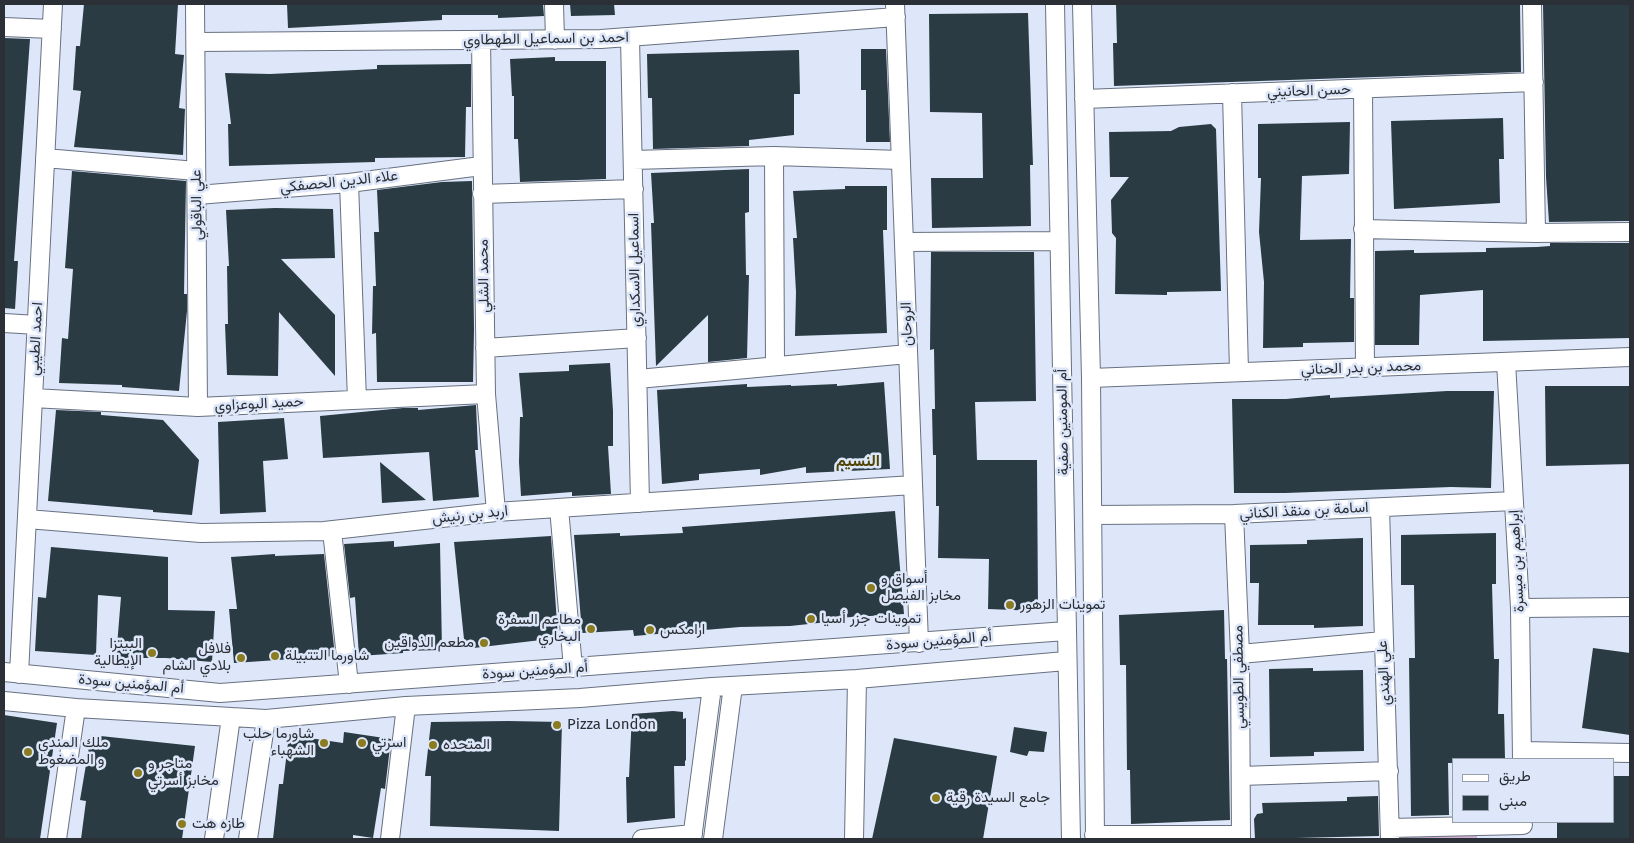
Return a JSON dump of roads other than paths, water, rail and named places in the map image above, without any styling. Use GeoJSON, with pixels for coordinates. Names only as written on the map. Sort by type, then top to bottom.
{"type":"FeatureCollection","features":[{"type":"Feature","properties":{"kind":"street","name":"احمد الطيبي"},"geometry":{"type":"LineString","coordinates":[[11,673],[27,519],[53,4]]}},
{"type":"Feature","properties":{"kind":"street","name":"علي الباقولي"},"geometry":{"type":"LineString","coordinates":[[195,4],[198,407]]}},
{"type":"Feature","properties":{"kind":"street"},"geometry":{"type":"LineString","coordinates":[[554,4],[555,40]]}},
{"type":"Feature","properties":{"kind":"street","name":"أم المومنين صفية"},"geometry":{"type":"LineString","coordinates":[[1055,4],[1066,661],[1071,839]]}},
{"type":"Feature","properties":{"kind":"street","name":"أم المومنين صفية"},"geometry":{"type":"LineString","coordinates":[[1082,4],[1092,378],[1095,837]]}},
{"type":"Feature","properties":{"kind":"street"},"geometry":{"type":"LineString","coordinates":[[1532,4],[1536,233]]}},
{"type":"Feature","properties":{"kind":"street","name":"احمد بن اسماعيل الطهطاوي"},"geometry":{"type":"LineString","coordinates":[[196,42],[630,38],[896,10]]}},
{"type":"Feature","properties":{"kind":"street","name":"الروحان"},"geometry":{"type":"LineString","coordinates":[[896,10],[919,643]]}},
{"type":"Feature","properties":{"kind":"street"},"geometry":{"type":"LineString","coordinates":[[4,27],[52,28]]}},
{"type":"Feature","properties":{"kind":"street","name":"اسماعيل الاسكداري"},"geometry":{"type":"LineString","coordinates":[[630,38],[640,502]]}},
{"type":"Feature","properties":{"kind":"street","name":"محمد الشلي"},"geometry":{"type":"LineString","coordinates":[[481,40],[481,166],[486,394],[496,512]]}},
{"type":"Feature","properties":{"kind":"street","name":"حسن الحانيني"},"geometry":{"type":"LineString","coordinates":[[1084,99],[1534,82]]}},
{"type":"Feature","properties":{"kind":"street"},"geometry":{"type":"LineString","coordinates":[[1363,89],[1365,368]]}},
{"type":"Feature","properties":{"kind":"street"},"geometry":{"type":"LineString","coordinates":[[1232,93],[1239,372]]}},
{"type":"Feature","properties":{"kind":"street"},"geometry":{"type":"LineString","coordinates":[[632,160],[774,156],[901,160]]}},
{"type":"Feature","properties":{"kind":"street"},"geometry":{"type":"LineString","coordinates":[[774,156],[775,366]]}},
{"type":"Feature","properties":{"kind":"street"},"geometry":{"type":"LineString","coordinates":[[45,158],[196,171]]}},
{"type":"Feature","properties":{"kind":"street","name":"علاء الدين الحصفكي"},"geometry":{"type":"LineString","coordinates":[[197,194],[349,182],[481,166]]}},
{"type":"Feature","properties":{"kind":"street"},"geometry":{"type":"LineString","coordinates":[[349,182],[357,400]]}},
{"type":"Feature","properties":{"kind":"street"},"geometry":{"type":"LineString","coordinates":[[482,194],[634,189]]}},
{"type":"Feature","properties":{"kind":"street"},"geometry":{"type":"LineString","coordinates":[[1363,229],[1536,233],[1630,232]]}},
{"type":"Feature","properties":{"kind":"street"},"geometry":{"type":"LineString","coordinates":[[904,242],[1059,241]]}},
{"type":"Feature","properties":{"kind":"street"},"geometry":{"type":"LineString","coordinates":[[4,323],[37,325]]}},
{"type":"Feature","properties":{"kind":"street"},"geometry":{"type":"LineString","coordinates":[[485,348],[637,338]]}},
{"type":"Feature","properties":{"kind":"street"},"geometry":{"type":"LineString","coordinates":[[638,379],[908,354]]}},
{"type":"Feature","properties":{"kind":"street","name":"محمد بن بدر الحناني"},"geometry":{"type":"LineString","coordinates":[[1092,378],[1630,357]]}},
{"type":"Feature","properties":{"kind":"street","name":"إبراهيم بن ميسرة"},"geometry":{"type":"LineString","coordinates":[[1506,362],[1520,608],[1522,755]]}},
{"type":"Feature","properties":{"kind":"street","name":"حميد البوعزاوي"},"geometry":{"type":"LineString","coordinates":[[33,398],[198,407],[486,394]]}},
{"type":"Feature","properties":{"kind":"street","name":"اربد بن رنيش"},"geometry":{"type":"LineString","coordinates":[[27,519],[201,532],[332,530],[496,512],[913,485]]}},
{"type":"Feature","properties":{"kind":"street","name":"اسامة بن منقذ الكناني"},"geometry":{"type":"LineString","coordinates":[[1094,515],[1234,514],[1514,502]]}},
{"type":"Feature","properties":{"kind":"street"},"geometry":{"type":"LineString","coordinates":[[559,508],[573,668]]}},
{"type":"Feature","properties":{"kind":"street","name":"علي الهندي"},"geometry":{"type":"LineString","coordinates":[[1380,508],[1390,833]]}},
{"type":"Feature","properties":{"kind":"street","name":"مصطفي الطويسي"},"geometry":{"type":"LineString","coordinates":[[1234,514],[1240,654],[1241,837]]}},
{"type":"Feature","properties":{"kind":"street"},"geometry":{"type":"LineString","coordinates":[[332,530],[349,684]]}},
{"type":"Feature","properties":{"kind":"street"},"geometry":{"type":"LineString","coordinates":[[1520,608],[1630,607]]}},
{"type":"Feature","properties":{"kind":"street","name":"أم المؤمنين سودة"},"geometry":{"type":"LineString","coordinates":[[11,673],[220,693],[1066,631]]}},
{"type":"Feature","properties":{"kind":"street"},"geometry":{"type":"LineString","coordinates":[[1240,654],[1383,641]]}},
{"type":"Feature","properties":{"kind":"street","name":"أم المؤمنين سودة"},"geometry":{"type":"LineString","coordinates":[[4,701],[76,708],[266,719],[406,706],[580,698],[712,687],[856,679],[1066,661]]}},
{"type":"Feature","properties":{"kind":"street"},"geometry":{"type":"LineString","coordinates":[[854,839],[856,679]]}},
{"type":"Feature","properties":{"kind":"street"},"geometry":{"type":"LineString","coordinates":[[713,839],[733,686]]}},
{"type":"Feature","properties":{"kind":"street"},"geometry":{"type":"LineString","coordinates":[[642,839],[692,837],[712,687]]}},
{"type":"Feature","properties":{"kind":"street"},"geometry":{"type":"LineString","coordinates":[[390,839],[406,706]]}},
{"type":"Feature","properties":{"kind":"street"},"geometry":{"type":"LineString","coordinates":[[57,839],[76,708]]}},
{"type":"Feature","properties":{"kind":"street"},"geometry":{"type":"LineString","coordinates":[[214,839],[231,717]]}},
{"type":"Feature","properties":{"kind":"street"},"geometry":{"type":"LineString","coordinates":[[248,839],[266,719]]}},
{"type":"Feature","properties":{"kind":"street"},"geometry":{"type":"LineString","coordinates":[[1522,755],[1630,753]]}},
{"type":"Feature","properties":{"kind":"street"},"geometry":{"type":"LineString","coordinates":[[1241,776],[1389,772]]}},
{"type":"Feature","properties":{"kind":"street"},"geometry":{"type":"LineString","coordinates":[[1390,833],[1524,829]]}},
{"type":"Feature","properties":{"kind":"street"},"geometry":{"type":"LineString","coordinates":[[1095,837],[1241,837]]}},
{"type":"Feature","properties":{"kind":"place","name":"أسواق و مخابز الفيصل"},"geometry":{"type":"Point","coordinates":[871,588]}},
{"type":"Feature","properties":{"kind":"place","name":"تموينات الزهور"},"geometry":{"type":"Point","coordinates":[1010,605]}},
{"type":"Feature","properties":{"kind":"place","name":"تموينات جزر أسيا"},"geometry":{"type":"Point","coordinates":[811,619]}},
{"type":"Feature","properties":{"kind":"place","name":"مطاعم السفرة البخاري"},"geometry":{"type":"Point","coordinates":[591,629]}},
{"type":"Feature","properties":{"kind":"place","name":"ارامكس"},"geometry":{"type":"Point","coordinates":[650,630]}},
{"type":"Feature","properties":{"kind":"place","name":"مطعم الذواقين"},"geometry":{"type":"Point","coordinates":[484,643]}},
{"type":"Feature","properties":{"kind":"place","name":"البيتزا الإيطالية"},"geometry":{"type":"Point","coordinates":[152,653]}},
{"type":"Feature","properties":{"kind":"place","name":"شاورما التتبيلة"},"geometry":{"type":"Point","coordinates":[275,656]}},
{"type":"Feature","properties":{"kind":"place","name":"فلافل بلادي الشام"},"geometry":{"type":"Point","coordinates":[241,658]}},
{"type":"Feature","properties":{"kind":"place","name":"Pizza London"},"geometry":{"type":"Point","coordinates":[557,725]}},
{"type":"Feature","properties":{"kind":"place","name":"شاورما حلب الشهباء"},"geometry":{"type":"Point","coordinates":[324,743]}},
{"type":"Feature","properties":{"kind":"place","name":"اسرتي"},"geometry":{"type":"Point","coordinates":[362,743]}},
{"type":"Feature","properties":{"kind":"place","name":"المتحده"},"geometry":{"type":"Point","coordinates":[433,745]}},
{"type":"Feature","properties":{"kind":"place","name":"ملك المندي و المضغوط"},"geometry":{"type":"Point","coordinates":[28,752]}},
{"type":"Feature","properties":{"kind":"place","name":"متاجر و مخابز أسرتي"},"geometry":{"type":"Point","coordinates":[138,773]}},
{"type":"Feature","properties":{"kind":"place","name":"جامع السيدة رقية"},"geometry":{"type":"Point","coordinates":[936,798]}},
{"type":"Feature","properties":{"kind":"place","name":"طازه هت"},"geometry":{"type":"Point","coordinates":[182,824]}},
{"type":"Feature","properties":{"kind":"district","name":"النسيم"},"geometry":{"type":"Point","coordinates":[858,462]}}]}
